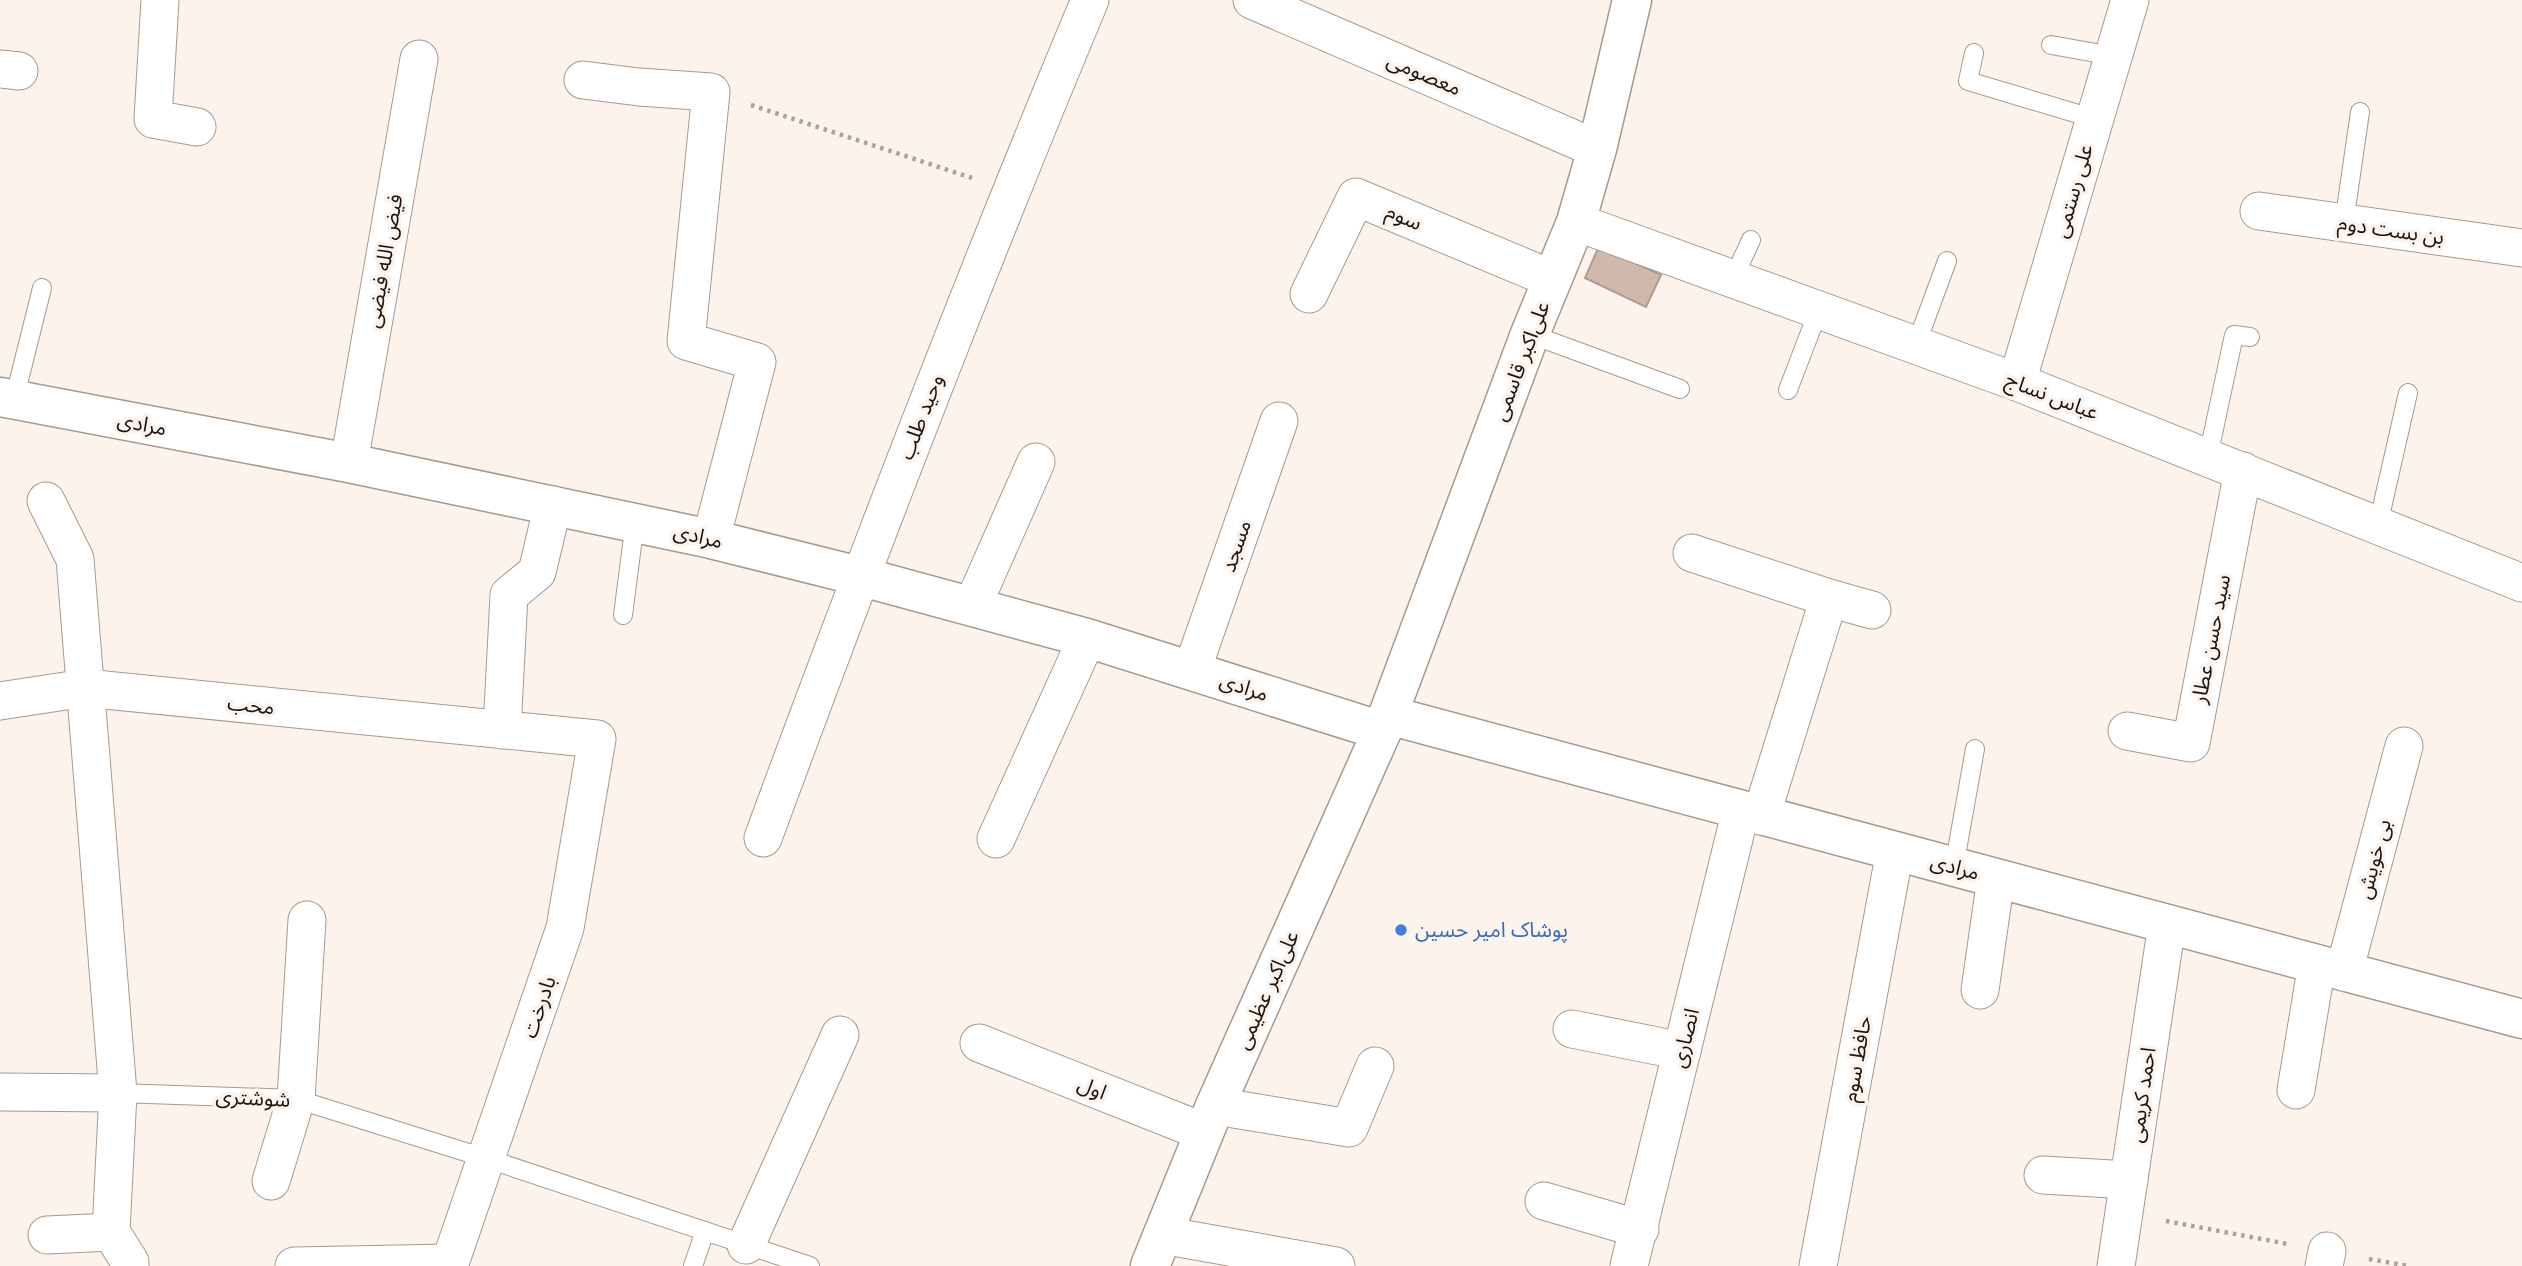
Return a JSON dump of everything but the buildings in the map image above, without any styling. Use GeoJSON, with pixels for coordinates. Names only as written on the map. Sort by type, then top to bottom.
{"type":"FeatureCollection","features":[{"type":"Feature","properties":{"kind":"street"},"geometry":{"type":"LineString","coordinates":[[160,0],[153,119],[197,127]]}},
{"type":"Feature","properties":{"kind":"street","name":"وحید طلب"},"geometry":{"type":"LineString","coordinates":[[763,838],[859,576],[1010,191],[1090,0]]}},
{"type":"Feature","properties":{"kind":"street","name":"معصومی"},"geometry":{"type":"LineString","coordinates":[[1252,0],[1597,149]]}},
{"type":"Feature","properties":{"kind":"street","name":"علی‌اکبر قاسمی"},"geometry":{"type":"LineString","coordinates":[[1385,723],[1530,334],[1576,222],[1597,149],[1632,0]]}},
{"type":"Feature","properties":{"kind":"street","name":"علی رستمی"},"geometry":{"type":"LineString","coordinates":[[2017,382],[2130,0]]}},
{"type":"Feature","properties":{"kind":"street","name":"فیض الله فیضی"},"geometry":{"type":"LineString","coordinates":[[349,464],[419,59]]}},
{"type":"Feature","properties":{"kind":"street"},"geometry":{"type":"LineString","coordinates":[[583,80],[711,92],[686,341],[757,362],[711,539]]}},
{"type":"Feature","properties":{"kind":"street","name":"سوم"},"geometry":{"type":"LineString","coordinates":[[1309,294],[1356,197],[1552,279]]}},
{"type":"Feature","properties":{"kind":"street","name":"بن بست دوم"},"geometry":{"type":"LineString","coordinates":[[2259,211],[2522,248]]}},
{"type":"Feature","properties":{"kind":"street","name":"عباس نساج"},"geometry":{"type":"LineString","coordinates":[[1576,222],[2017,382],[2522,583]]}},
{"type":"Feature","properties":{"kind":"street","name":"مرادی"},"geometry":{"type":"LineString","coordinates":[[7,398],[349,464],[711,539],[1087,638],[1385,723],[1751,813],[2522,1019]]}},
{"type":"Feature","properties":{"kind":"street","name":"مسجد"},"geometry":{"type":"LineString","coordinates":[[1192,670],[1279,421]]}},
{"type":"Feature","properties":{"kind":"street"},"geometry":{"type":"LineString","coordinates":[[972,607],[1037,462]]}},
{"type":"Feature","properties":{"kind":"street","name":"سید حسن عطار"},"geometry":{"type":"LineString","coordinates":[[2127,731],[2191,743],[2243,471]]}},
{"type":"Feature","properties":{"kind":"street"},"geometry":{"type":"LineString","coordinates":[[46,501],[75,559],[131,1256],[47,1235]]}},
{"type":"Feature","properties":{"kind":"street"},"geometry":{"type":"LineString","coordinates":[[502,730],[509,595],[537,572],[553,505]]}},
{"type":"Feature","properties":{"kind":"street"},"geometry":{"type":"LineString","coordinates":[[1692,553],[1872,610]]}},
{"type":"Feature","properties":{"kind":"street","name":"انصاری"},"geometry":{"type":"LineString","coordinates":[[1629,1266],[1682,1052],[1751,813],[1829,598]]}},
{"type":"Feature","properties":{"kind":"street"},"geometry":{"type":"LineString","coordinates":[[996,839],[1087,638]]}},
{"type":"Feature","properties":{"kind":"street","name":"محب"},"geometry":{"type":"LineString","coordinates":[[0,701],[85,688],[597,739]]}},
{"type":"Feature","properties":{"kind":"street","name":"علی‌اکبر عظیمی"},"geometry":{"type":"LineString","coordinates":[[1156,1250],[1209,1119],[1385,723]]}},
{"type":"Feature","properties":{"kind":"street","name":"بادرخت"},"geometry":{"type":"LineString","coordinates":[[449,1265],[488,1159],[565,928],[597,739]]}},
{"type":"Feature","properties":{"kind":"street","name":"بی خویش"},"geometry":{"type":"LineString","coordinates":[[2296,1090],[2331,968],[2404,746]]}},
{"type":"Feature","properties":{"kind":"street","name":"حافظ سوم"},"geometry":{"type":"LineString","coordinates":[[1818,1266],[1895,851]]}},
{"type":"Feature","properties":{"kind":"street"},"geometry":{"type":"LineString","coordinates":[[1980,990],[1996,878]]}},
{"type":"Feature","properties":{"kind":"street"},"geometry":{"type":"LineString","coordinates":[[271,1181],[296,1099],[307,920]]}},
{"type":"Feature","properties":{"kind":"street","name":"احمد کریمی"},"geometry":{"type":"LineString","coordinates":[[2116,1266],[2167,924]]}},
{"type":"Feature","properties":{"kind":"street"},"geometry":{"type":"LineString","coordinates":[[1572,1029],[1682,1052]]}},
{"type":"Feature","properties":{"kind":"street"},"geometry":{"type":"LineString","coordinates":[[746,1245],[840,1035]]}},
{"type":"Feature","properties":{"kind":"street","name":"اول"},"geometry":{"type":"LineString","coordinates":[[979,1043],[1209,1119],[1349,1128],[1375,1066]]}},
{"type":"Feature","properties":{"kind":"street"},"geometry":{"type":"LineString","coordinates":[[0,1092],[118,1093]]}},
{"type":"Feature","properties":{"kind":"street"},"geometry":{"type":"LineString","coordinates":[[2043,1175],[2127,1197]]}},
{"type":"Feature","properties":{"kind":"street"},"geometry":{"type":"LineString","coordinates":[[1544,1201],[1640,1229]]}},
{"type":"Feature","properties":{"kind":"street"},"geometry":{"type":"LineString","coordinates":[[1156,1250],[1336,1266]]}},
{"type":"Feature","properties":{"kind":"street"},"geometry":{"type":"LineString","coordinates":[[294,1266],[449,1265]]}},
{"type":"Feature","properties":{"kind":"lane"},"geometry":{"type":"LineString","coordinates":[[2051,45],[2113,57]]}},
{"type":"Feature","properties":{"kind":"lane"},"geometry":{"type":"LineString","coordinates":[[1974,53],[1968,81],[2095,119]]}},
{"type":"Feature","properties":{"kind":"lane"},"geometry":{"type":"LineString","coordinates":[[2344,223],[2360,112]]}},
{"type":"Feature","properties":{"kind":"lane"},"geometry":{"type":"LineString","coordinates":[[1733,279],[1751,240]]}},
{"type":"Feature","properties":{"kind":"lane"},"geometry":{"type":"LineString","coordinates":[[1916,345],[1947,261]]}},
{"type":"Feature","properties":{"kind":"lane"},"geometry":{"type":"LineString","coordinates":[[7,398],[43,288]]}},
{"type":"Feature","properties":{"kind":"lane"},"geometry":{"type":"LineString","coordinates":[[1788,390],[1818,310]]}},
{"type":"Feature","properties":{"kind":"lane"},"geometry":{"type":"LineString","coordinates":[[1530,334],[1680,389]]}},
{"type":"Feature","properties":{"kind":"lane"},"geometry":{"type":"LineString","coordinates":[[2208,457],[2234,335],[2250,337]]}},
{"type":"Feature","properties":{"kind":"lane"},"geometry":{"type":"LineString","coordinates":[[2378,525],[2408,393]]}},
{"type":"Feature","properties":{"kind":"lane"},"geometry":{"type":"LineString","coordinates":[[624,615],[635,522]]}},
{"type":"Feature","properties":{"kind":"lane"},"geometry":{"type":"LineString","coordinates":[[1954,867],[1975,749]]}},
{"type":"Feature","properties":{"kind":"lane","name":"شوشتری"},"geometry":{"type":"LineString","coordinates":[[118,1093],[296,1099],[488,1159],[810,1266]]}},
{"type":"Feature","properties":{"kind":"lane"},"geometry":{"type":"LineString","coordinates":[[693,1266],[705,1230]]}},
{"type":"Feature","properties":{"kind":"path"},"geometry":{"type":"LineString","coordinates":[[711,92],[1010,191]]}},
{"type":"Feature","properties":{"kind":"path"},"geometry":{"type":"LineString","coordinates":[[2127,1197],[2325,1258],[2409,1266]]}},
{"type":"Feature","properties":{"kind":"place","name":"پوشاک امیر حسین"},"geometry":{"type":"Point","coordinates":[1401,930]}}]}
